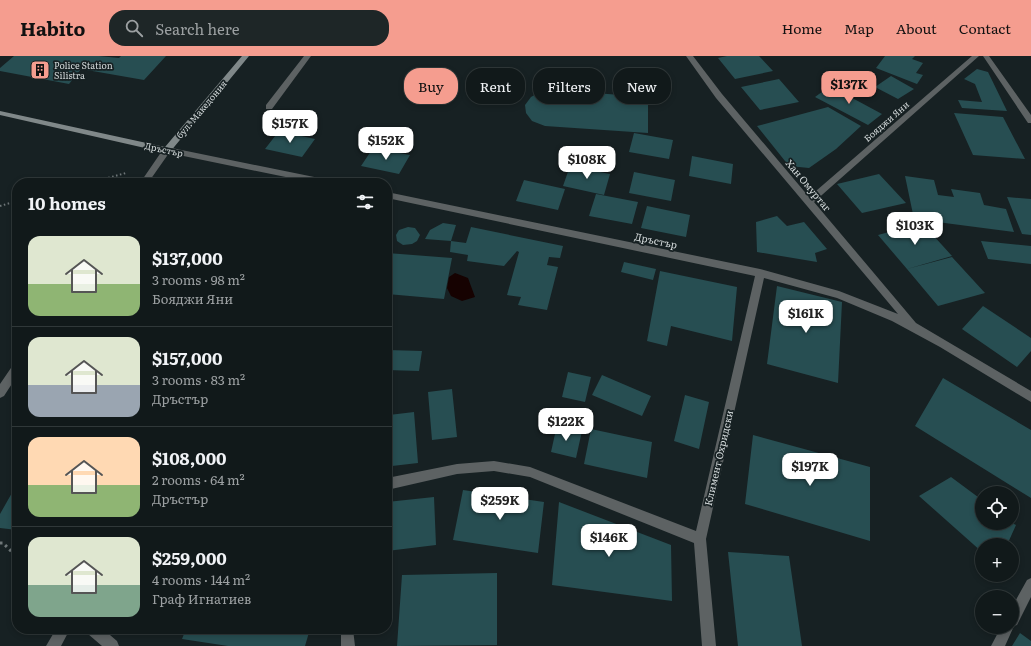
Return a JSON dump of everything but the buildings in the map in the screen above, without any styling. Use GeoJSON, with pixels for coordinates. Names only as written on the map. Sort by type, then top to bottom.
{"type":"FeatureCollection","features":[{"type":"Feature","properties":{"kind":"street","name":"бул. Македония"},"geometry":{"type":"LineString","coordinates":[[147,178],[167,150],[246,56]]}},
{"type":"Feature","properties":{"kind":"street"},"geometry":{"type":"LineString","coordinates":[[269,106],[308,56]]}},
{"type":"Feature","properties":{"kind":"street","name":"Хан Омуртаг"},"geometry":{"type":"LineString","coordinates":[[689,56],[719,96],[913,326]]}},
{"type":"Feature","properties":{"kind":"street","name":"Бояджи Яни"},"geometry":{"type":"LineString","coordinates":[[809,202],[976,56]]}},
{"type":"Feature","properties":{"kind":"street"},"geometry":{"type":"LineString","coordinates":[[986,56],[1031,121]]}},
{"type":"Feature","properties":{"kind":"street","name":"Дръстър"},"geometry":{"type":"LineString","coordinates":[[0,113],[301,178]]}},
{"type":"Feature","properties":{"kind":"street","name":"Дръстър"},"geometry":{"type":"LineString","coordinates":[[392,196],[760,273],[819,288],[862,303],[913,326]]}},
{"type":"Feature","properties":{"kind":"street","name":"Климент Охридски"},"geometry":{"type":"LineString","coordinates":[[709,646],[700,539],[760,273]]}},
{"type":"Feature","properties":{"kind":"street"},"geometry":{"type":"LineString","coordinates":[[913,326],[1031,397]]}},
{"type":"Feature","properties":{"kind":"street"},"geometry":{"type":"LineString","coordinates":[[0,393],[12,375]]}},
{"type":"Feature","properties":{"kind":"street"},"geometry":{"type":"LineString","coordinates":[[392,483],[457,468],[494,466],[530,472],[700,539]]}},
{"type":"Feature","properties":{"kind":"street"},"geometry":{"type":"LineString","coordinates":[[1019,607],[1031,584]]}},
{"type":"Feature","properties":{"kind":"street"},"geometry":{"type":"LineString","coordinates":[[53,646],[61,634]]}},
{"type":"Feature","properties":{"kind":"street"},"geometry":{"type":"LineString","coordinates":[[99,634],[112,646]]}},
{"type":"Feature","properties":{"kind":"street"},"geometry":{"type":"LineString","coordinates":[[347,634],[348,646]]}},
{"type":"Feature","properties":{"kind":"street"},"geometry":{"type":"LineString","coordinates":[[998,646],[1004,634]]}},
{"type":"Feature","properties":{"kind":"path"},"geometry":{"type":"LineString","coordinates":[[108,178],[155,166]]}},
{"type":"Feature","properties":{"kind":"path"},"geometry":{"type":"LineString","coordinates":[[0,206],[12,202]]}},
{"type":"Feature","properties":{"kind":"path"},"geometry":{"type":"LineString","coordinates":[[0,543],[2,543],[12,552]]}},
{"type":"Feature","properties":{"kind":"shaded area"},"geometry":{"type":"Polygon","coordinates":[[[455,273],[468,278],[475,297],[462,301],[451,296],[447,288],[449,277],[455,273]]]}},
{"type":"Feature","properties":{"kind":"place","name":"Police Station Silistra"},"geometry":{"type":"Point","coordinates":[40,70]}}]}
